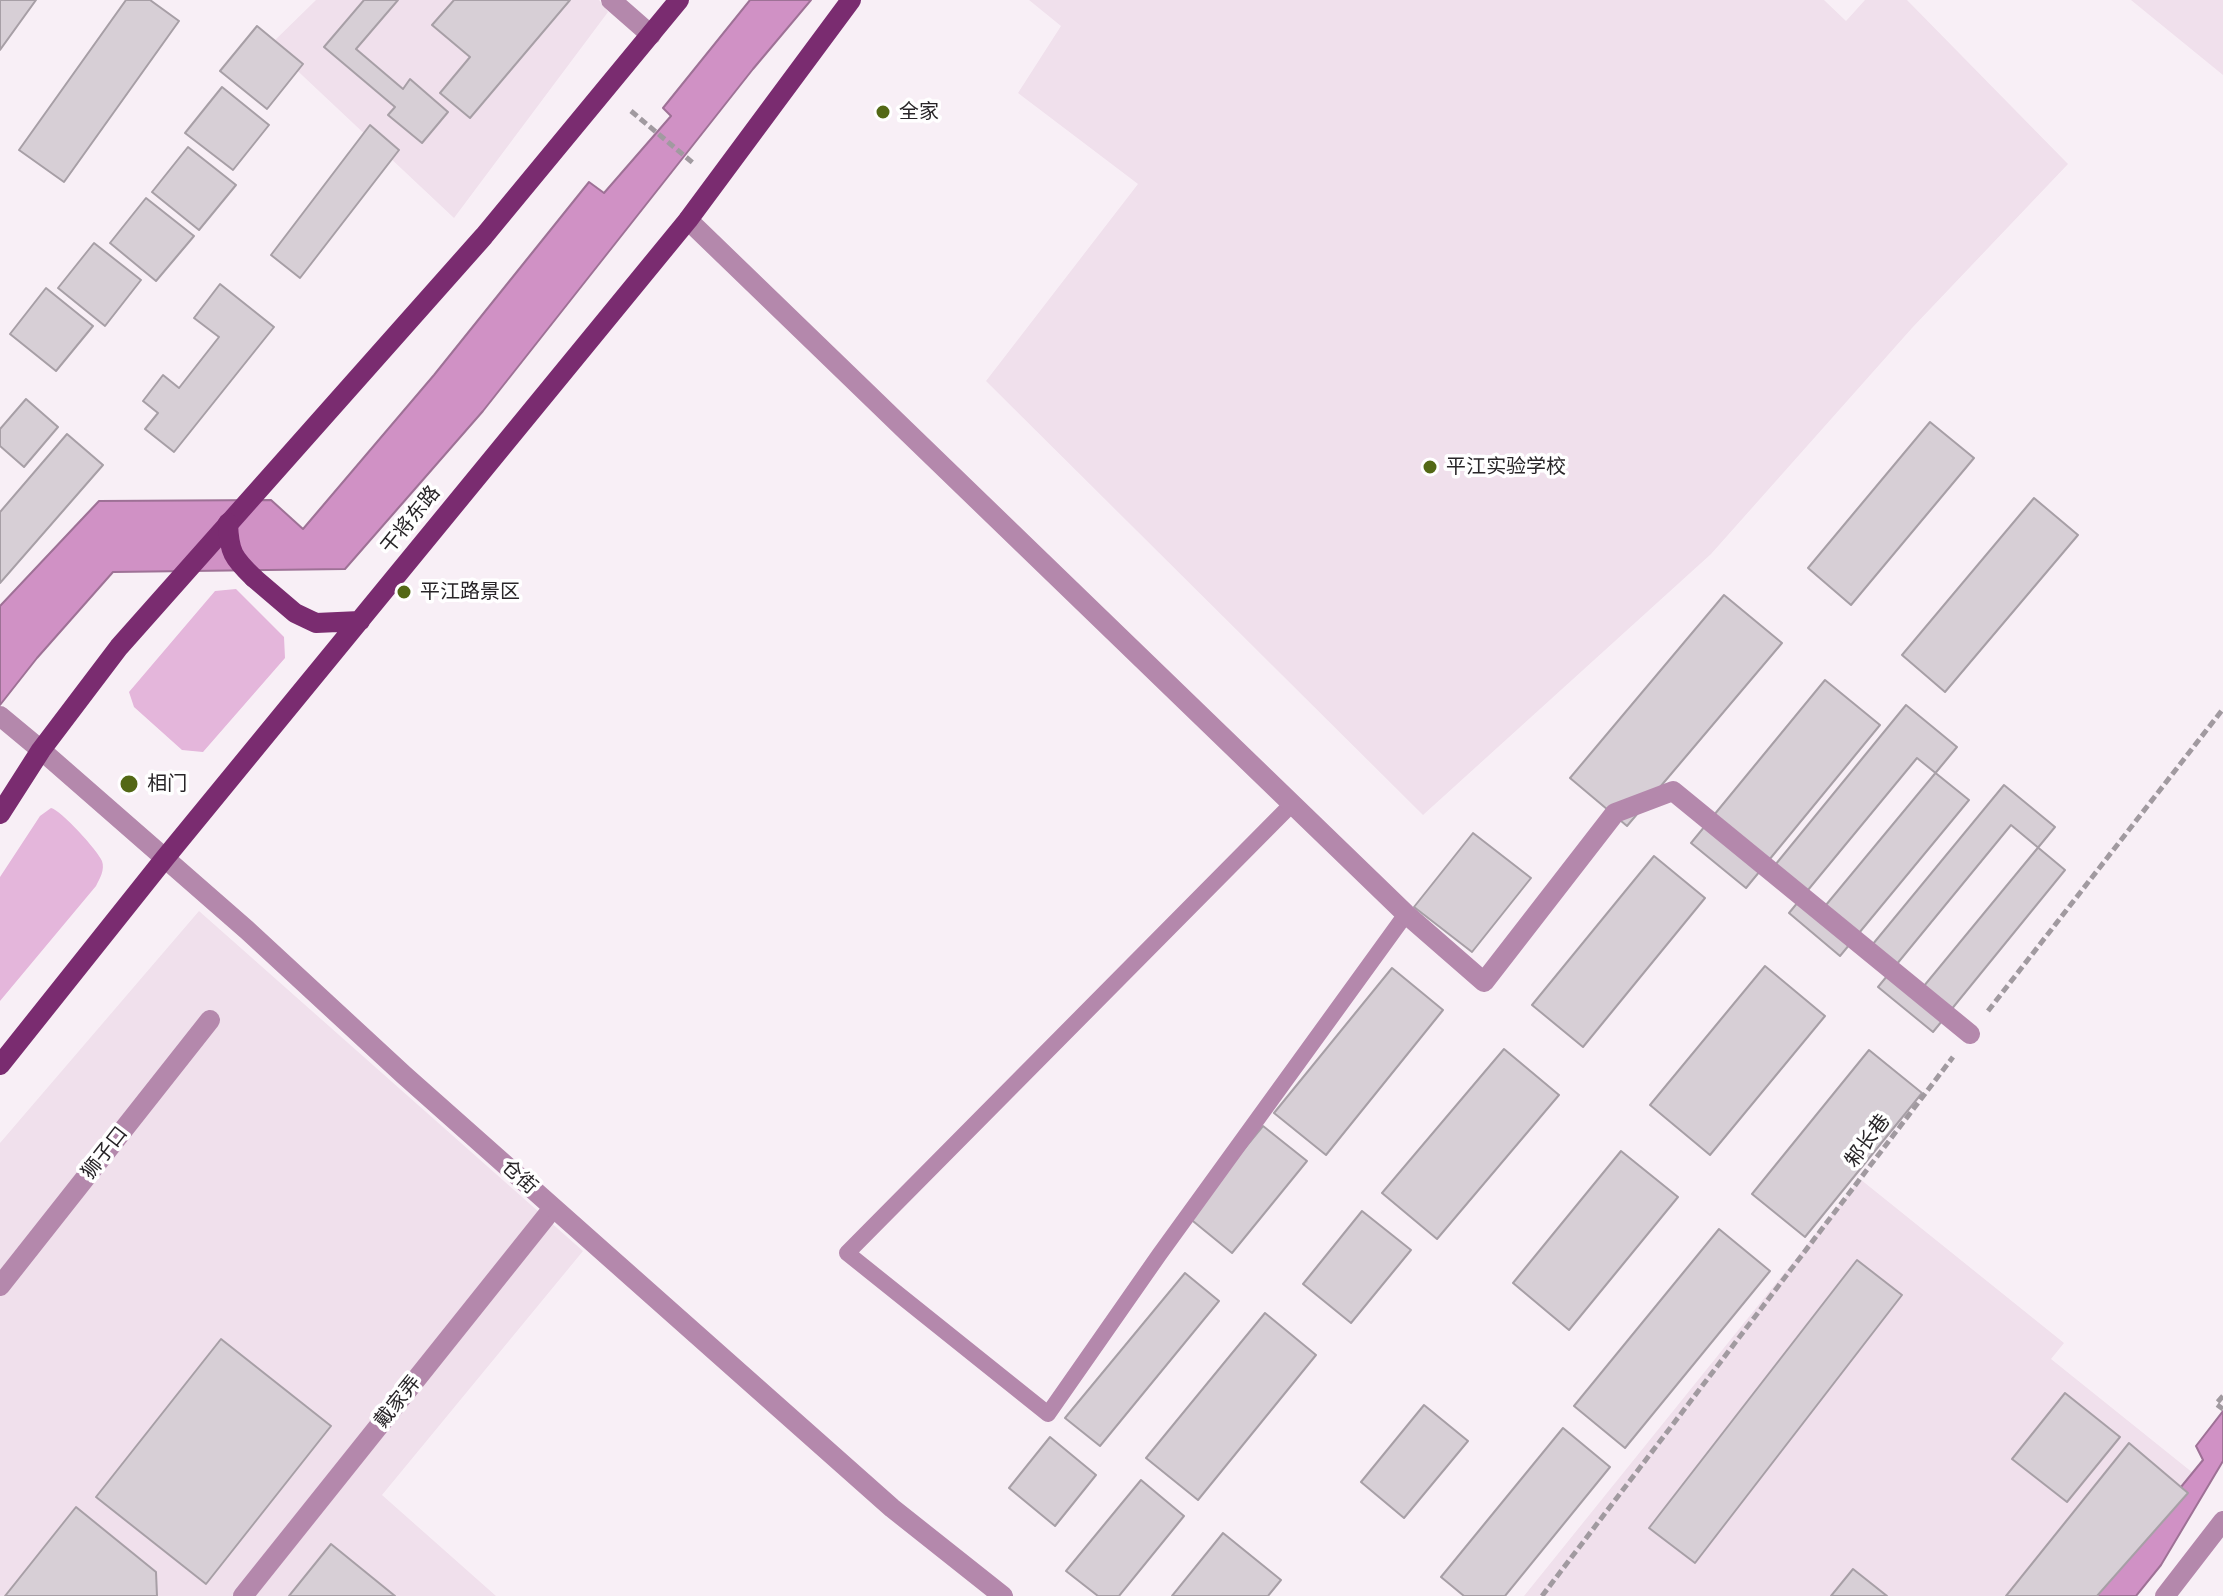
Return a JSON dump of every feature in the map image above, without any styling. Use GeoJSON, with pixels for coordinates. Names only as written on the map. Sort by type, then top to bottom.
{"type":"FeatureCollection","features":[{"type":"Feature","properties":{"kind":"main road"},"geometry":{"type":"LineString","coordinates":[[0,814],[41,750],[119,647],[484,236],[679,0]]}},
{"type":"Feature","properties":{"kind":"main road","name":"干将东路"},"geometry":{"type":"LineString","coordinates":[[0,1065],[165,858],[688,220],[851,0]]}},
{"type":"Feature","properties":{"kind":"main road"},"geometry":{"type":"LineString","coordinates":[[228,523],[229,546],[236,561],[295,613],[316,623],[360,621]]}},
{"type":"Feature","properties":{"kind":"street"},"geometry":{"type":"LineString","coordinates":[[611,0],[651,35]]}},
{"type":"Feature","properties":{"kind":"street"},"geometry":{"type":"LineString","coordinates":[[688,220],[1406,914],[1484,982],[1615,813],[1673,791],[1970,1034]]}},
{"type":"Feature","properties":{"kind":"street","name":"仓街"},"geometry":{"type":"LineString","coordinates":[[5,721],[165,858],[892,1508],[1003,1596]]}},
{"type":"Feature","properties":{"kind":"street","name":"狮子口"},"geometry":{"type":"LineString","coordinates":[[0,1286],[210,1020]]}},
{"type":"Feature","properties":{"kind":"street","name":"戴家弄"},"geometry":{"type":"LineString","coordinates":[[243,1596],[553,1208]]}},
{"type":"Feature","properties":{"kind":"street"},"geometry":{"type":"LineString","coordinates":[[2165,1596],[2223,1521]]}},
{"type":"Feature","properties":{"kind":"lane"},"geometry":{"type":"LineString","coordinates":[[1292,804],[847,1253],[1048,1414],[1406,914]]}},
{"type":"Feature","properties":{"kind":"path"},"geometry":{"type":"LineString","coordinates":[[631,111],[693,163]]}},
{"type":"Feature","properties":{"kind":"path","name":"邾长巷"},"geometry":{"type":"LineString","coordinates":[[1542,1596],[1970,1034],[2223,709]]}},
{"type":"Feature","properties":{"kind":"path"},"geometry":{"type":"LineString","coordinates":[[2223,1396],[2216,1404],[2223,1409]]}},
{"type":"Feature","properties":{"kind":"shaded area"},"geometry":{"type":"Polygon","coordinates":[[[316,0],[599,0],[608,12],[454,218],[270,45],[316,0]]]}},
{"type":"Feature","properties":{"kind":"shaded area"},"geometry":{"type":"Polygon","coordinates":[[[750,0],[811,0],[483,411],[345,569],[113,572],[0,705],[0,606],[99,501],[271,500],[303,529],[434,375],[589,182],[604,193],[671,116],[663,108],[750,0]]]}},
{"type":"Feature","properties":{"kind":"shaded area","name":"平江实验学校"},"geometry":{"type":"Polygon","coordinates":[[[1029,0],[1824,0],[1846,21],[1865,0],[1907,0],[2068,164],[1912,328],[1711,554],[1423,815],[986,381],[1138,184],[1018,93],[1061,26],[1029,0]]]}},
{"type":"Feature","properties":{"kind":"shaded area"},"geometry":{"type":"Polygon","coordinates":[[[2131,0],[2223,0],[2223,75],[2131,0]]]}},
{"type":"Feature","properties":{"kind":"shaded area"},"geometry":{"type":"Polygon","coordinates":[[[236,589],[284,637],[285,658],[203,752],[182,750],[134,707],[129,692],[215,591],[236,589]]]}},
{"type":"Feature","properties":{"kind":"shaded area"},"geometry":{"type":"Polygon","coordinates":[[[51,808],[94,849],[102,861],[102,871],[96,886],[0,1001],[0,877],[40,816],[51,808]]]}},
{"type":"Feature","properties":{"kind":"shaded area"},"geometry":{"type":"Polygon","coordinates":[[[199,911],[583,1251],[382,1495],[496,1596],[0,1596],[0,1143],[199,911]]]}},
{"type":"Feature","properties":{"kind":"shaded area"},"geometry":{"type":"Polygon","coordinates":[[[1860,1179],[2064,1343],[2051,1359],[2203,1481],[2111,1596],[1524,1596],[1860,1179]]]}},
{"type":"Feature","properties":{"kind":"shaded area"},"geometry":{"type":"Polygon","coordinates":[[[2223,1411],[2223,1461],[2161,1565],[2136,1596],[2092,1596],[2203,1460],[2196,1446],[2223,1411]]]}},
{"type":"Feature","properties":{"kind":"building"},"geometry":{"type":"Polygon","coordinates":[[[0,0],[36,0],[0,50],[0,0]]]}},
{"type":"Feature","properties":{"kind":"building"},"geometry":{"type":"Polygon","coordinates":[[[126,0],[150,0],[179,21],[64,182],[19,150],[126,0]]]}},
{"type":"Feature","properties":{"kind":"building"},"geometry":{"type":"Polygon","coordinates":[[[364,0],[398,0],[356,49],[403,89],[410,79],[448,112],[422,143],[388,115],[395,107],[324,47],[364,0]]]}},
{"type":"Feature","properties":{"kind":"building"},"geometry":{"type":"Polygon","coordinates":[[[454,0],[570,0],[470,118],[440,93],[470,57],[432,25],[454,0]]]}},
{"type":"Feature","properties":{"kind":"building"},"geometry":{"type":"Polygon","coordinates":[[[257,26],[303,64],[267,109],[220,71],[257,26]]]}},
{"type":"Feature","properties":{"kind":"building"},"geometry":{"type":"Polygon","coordinates":[[[222,87],[269,125],[233,170],[185,133],[222,87]]]}},
{"type":"Feature","properties":{"kind":"building"},"geometry":{"type":"Polygon","coordinates":[[[370,125],[399,150],[300,278],[271,255],[370,125]]]}},
{"type":"Feature","properties":{"kind":"building"},"geometry":{"type":"Polygon","coordinates":[[[188,147],[236,185],[199,230],[152,192],[188,147]]]}},
{"type":"Feature","properties":{"kind":"building"},"geometry":{"type":"Polygon","coordinates":[[[146,198],[194,236],[156,281],[110,243],[146,198]]]}},
{"type":"Feature","properties":{"kind":"building"},"geometry":{"type":"Polygon","coordinates":[[[94,243],[141,280],[105,326],[58,288],[94,243]]]}},
{"type":"Feature","properties":{"kind":"building"},"geometry":{"type":"Polygon","coordinates":[[[220,284],[274,327],[174,452],[145,429],[158,413],[143,401],[163,375],[179,388],[219,337],[194,318],[220,284]]]}},
{"type":"Feature","properties":{"kind":"building"},"geometry":{"type":"Polygon","coordinates":[[[46,288],[93,326],[56,371],[10,334],[46,288]]]}},
{"type":"Feature","properties":{"kind":"building"},"geometry":{"type":"Polygon","coordinates":[[[26,399],[58,427],[24,467],[0,446],[0,429],[26,399]]]}},
{"type":"Feature","properties":{"kind":"building"},"geometry":{"type":"Polygon","coordinates":[[[1930,422],[1974,458],[1851,605],[1808,568],[1930,422]]]}},
{"type":"Feature","properties":{"kind":"building"},"geometry":{"type":"Polygon","coordinates":[[[67,434],[103,465],[0,583],[0,512],[67,434]]]}},
{"type":"Feature","properties":{"kind":"building"},"geometry":{"type":"Polygon","coordinates":[[[2034,498],[2078,535],[1945,692],[1902,655],[2034,498]]]}},
{"type":"Feature","properties":{"kind":"building"},"geometry":{"type":"Polygon","coordinates":[[[1724,595],[1782,643],[1627,826],[1570,778],[1724,595]]]}},
{"type":"Feature","properties":{"kind":"building"},"geometry":{"type":"Polygon","coordinates":[[[1825,680],[1880,725],[1746,888],[1691,843],[1825,680]]]}},
{"type":"Feature","properties":{"kind":"building"},"geometry":{"type":"Polygon","coordinates":[[[1906,705],[1957,747],[1821,911],[1771,870],[1906,705]]]}},
{"type":"Feature","properties":{"kind":"building"},"geometry":{"type":"Polygon","coordinates":[[[1917,758],[1969,800],[1840,956],[1789,913],[1917,758]]]}},
{"type":"Feature","properties":{"kind":"building"},"geometry":{"type":"Polygon","coordinates":[[[2004,785],[2055,827],[1919,992],[1868,950],[2004,785]]]}},
{"type":"Feature","properties":{"kind":"building"},"geometry":{"type":"Polygon","coordinates":[[[2011,825],[2065,870],[1933,1032],[1878,987],[2011,825]]]}},
{"type":"Feature","properties":{"kind":"building"},"geometry":{"type":"Polygon","coordinates":[[[1473,833],[1531,878],[1472,952],[1414,907],[1473,833]]]}},
{"type":"Feature","properties":{"kind":"building"},"geometry":{"type":"Polygon","coordinates":[[[1654,856],[1705,898],[1583,1047],[1532,1005],[1654,856]]]}},
{"type":"Feature","properties":{"kind":"building"},"geometry":{"type":"Polygon","coordinates":[[[1765,966],[1825,1016],[1710,1155],[1650,1105],[1765,966]]]}},
{"type":"Feature","properties":{"kind":"building"},"geometry":{"type":"Polygon","coordinates":[[[1392,968],[1443,1010],[1326,1155],[1274,1113],[1392,968]]]}},
{"type":"Feature","properties":{"kind":"building"},"geometry":{"type":"Polygon","coordinates":[[[1504,1049],[1559,1095],[1437,1239],[1382,1193],[1504,1049]]]}},
{"type":"Feature","properties":{"kind":"building"},"geometry":{"type":"Polygon","coordinates":[[[1869,1050],[1922,1093],[1805,1237],[1752,1194],[1869,1050]]]}},
{"type":"Feature","properties":{"kind":"building"},"geometry":{"type":"Polygon","coordinates":[[[1263,1126],[1307,1161],[1232,1253],[1188,1217],[1263,1126]]]}},
{"type":"Feature","properties":{"kind":"building"},"geometry":{"type":"Polygon","coordinates":[[[1621,1151],[1678,1197],[1569,1330],[1513,1283],[1621,1151]]]}},
{"type":"Feature","properties":{"kind":"building"},"geometry":{"type":"Polygon","coordinates":[[[1362,1211],[1411,1250],[1351,1323],[1303,1284],[1362,1211]]]}},
{"type":"Feature","properties":{"kind":"building"},"geometry":{"type":"Polygon","coordinates":[[[1719,1229],[1770,1271],[1625,1448],[1574,1406],[1719,1229]]]}},
{"type":"Feature","properties":{"kind":"building"},"geometry":{"type":"Polygon","coordinates":[[[1857,1260],[1902,1295],[1695,1563],[1649,1528],[1857,1260]]]}},
{"type":"Feature","properties":{"kind":"building"},"geometry":{"type":"Polygon","coordinates":[[[1185,1273],[1219,1301],[1100,1446],[1065,1418],[1185,1273]]]}},
{"type":"Feature","properties":{"kind":"building"},"geometry":{"type":"Polygon","coordinates":[[[1265,1313],[1316,1355],[1198,1500],[1146,1458],[1265,1313]]]}},
{"type":"Feature","properties":{"kind":"building"},"geometry":{"type":"Polygon","coordinates":[[[221,1339],[331,1426],[206,1584],[96,1497],[221,1339]]]}},
{"type":"Feature","properties":{"kind":"building"},"geometry":{"type":"Polygon","coordinates":[[[2065,1393],[2120,1437],[2067,1502],[2012,1459],[2065,1393]]]}},
{"type":"Feature","properties":{"kind":"building"},"geometry":{"type":"Polygon","coordinates":[[[1424,1405],[1468,1441],[1404,1518],[1361,1482],[1424,1405]]]}},
{"type":"Feature","properties":{"kind":"building"},"geometry":{"type":"Polygon","coordinates":[[[1563,1428],[1610,1467],[1505,1596],[1464,1596],[1441,1577],[1563,1428]]]}},
{"type":"Feature","properties":{"kind":"building"},"geometry":{"type":"Polygon","coordinates":[[[1050,1437],[1096,1475],[1055,1526],[1009,1488],[1050,1437]]]}},
{"type":"Feature","properties":{"kind":"building"},"geometry":{"type":"Polygon","coordinates":[[[2129,1443],[2188,1493],[2097,1596],[2006,1596],[2129,1443]]]}},
{"type":"Feature","properties":{"kind":"building"},"geometry":{"type":"Polygon","coordinates":[[[1141,1480],[1184,1516],[1119,1596],[1098,1596],[1066,1571],[1141,1480]]]}},
{"type":"Feature","properties":{"kind":"building"},"geometry":{"type":"Polygon","coordinates":[[[76,1507],[156,1572],[157,1596],[5,1596],[76,1507]]]}},
{"type":"Feature","properties":{"kind":"building"},"geometry":{"type":"Polygon","coordinates":[[[1223,1533],[1281,1580],[1268,1596],[1172,1596],[1223,1533]]]}},
{"type":"Feature","properties":{"kind":"building"},"geometry":{"type":"Polygon","coordinates":[[[331,1544],[395,1596],[289,1596],[331,1544]]]}},
{"type":"Feature","properties":{"kind":"building"},"geometry":{"type":"Polygon","coordinates":[[[1853,1569],[1887,1596],[1831,1596],[1853,1569]]]}},
{"type":"Feature","properties":{"kind":"place","name":"全家"},"geometry":{"type":"Point","coordinates":[883,112]}},
{"type":"Feature","properties":{"kind":"place","name":"平江实验学校"},"geometry":{"type":"Point","coordinates":[1430,467]}},
{"type":"Feature","properties":{"kind":"place","name":"平江路景区"},"geometry":{"type":"Point","coordinates":[404,592]}},
{"type":"Feature","properties":{"kind":"place","name":"相门"},"geometry":{"type":"Point","coordinates":[129,784]}}]}
